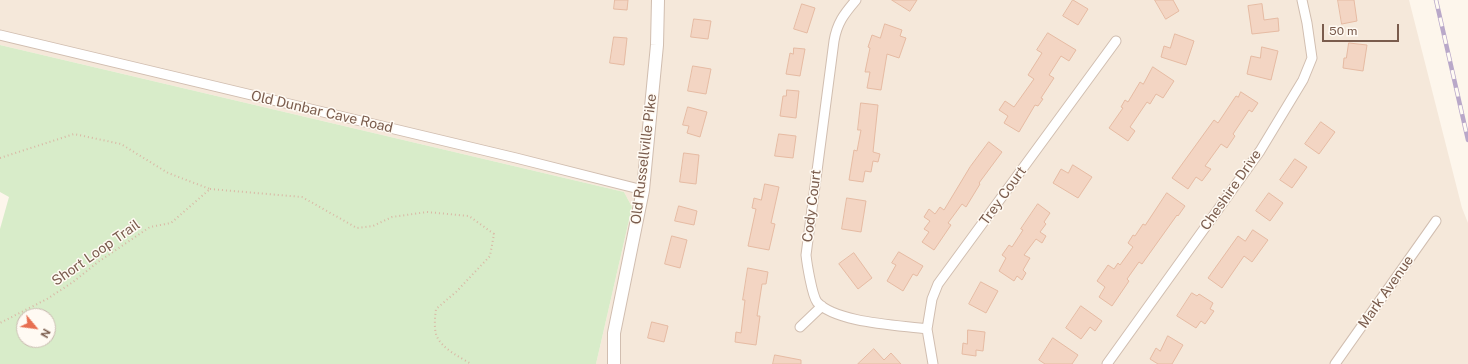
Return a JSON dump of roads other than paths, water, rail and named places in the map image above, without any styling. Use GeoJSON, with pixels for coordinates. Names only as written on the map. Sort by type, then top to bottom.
{"type":"FeatureCollection","features":[{"type":"Feature","properties":{"kind":"street","name":"Old Russellville Pike"},"geometry":{"type":"LineString","coordinates":[[614,364],[614,333],[643,190],[657,45],[658,0]]}},
{"type":"Feature","properties":{"kind":"street","name":"Cody Court"},"geometry":{"type":"LineString","coordinates":[[822,306],[816,301],[807,272],[806,255],[835,36],[840,19],[856,0]]}},
{"type":"Feature","properties":{"kind":"street","name":"Cheshire Drive"},"geometry":{"type":"LineString","coordinates":[[1107,364],[1260,151],[1303,80],[1312,58],[1302,0]]}},
{"type":"Feature","properties":{"kind":"street","name":"Old Dunbar Cave Road"},"geometry":{"type":"LineString","coordinates":[[0,35],[516,158],[643,190]]}},
{"type":"Feature","properties":{"kind":"street","name":"Trey Court"},"geometry":{"type":"LineString","coordinates":[[933,364],[927,328],[932,299],[938,284],[1116,41]]}},
{"type":"Feature","properties":{"kind":"street","name":"Mark Avenue"},"geometry":{"type":"LineString","coordinates":[[1335,364],[1436,221]]}},
{"type":"Feature","properties":{"kind":"street"},"geometry":{"type":"LineString","coordinates":[[800,327],[822,306],[827,310],[846,318],[927,328]]}},
{"type":"Feature","properties":{"kind":"railway"},"geometry":{"type":"LineString","coordinates":[[1436,0],[1468,140]]}}]}
